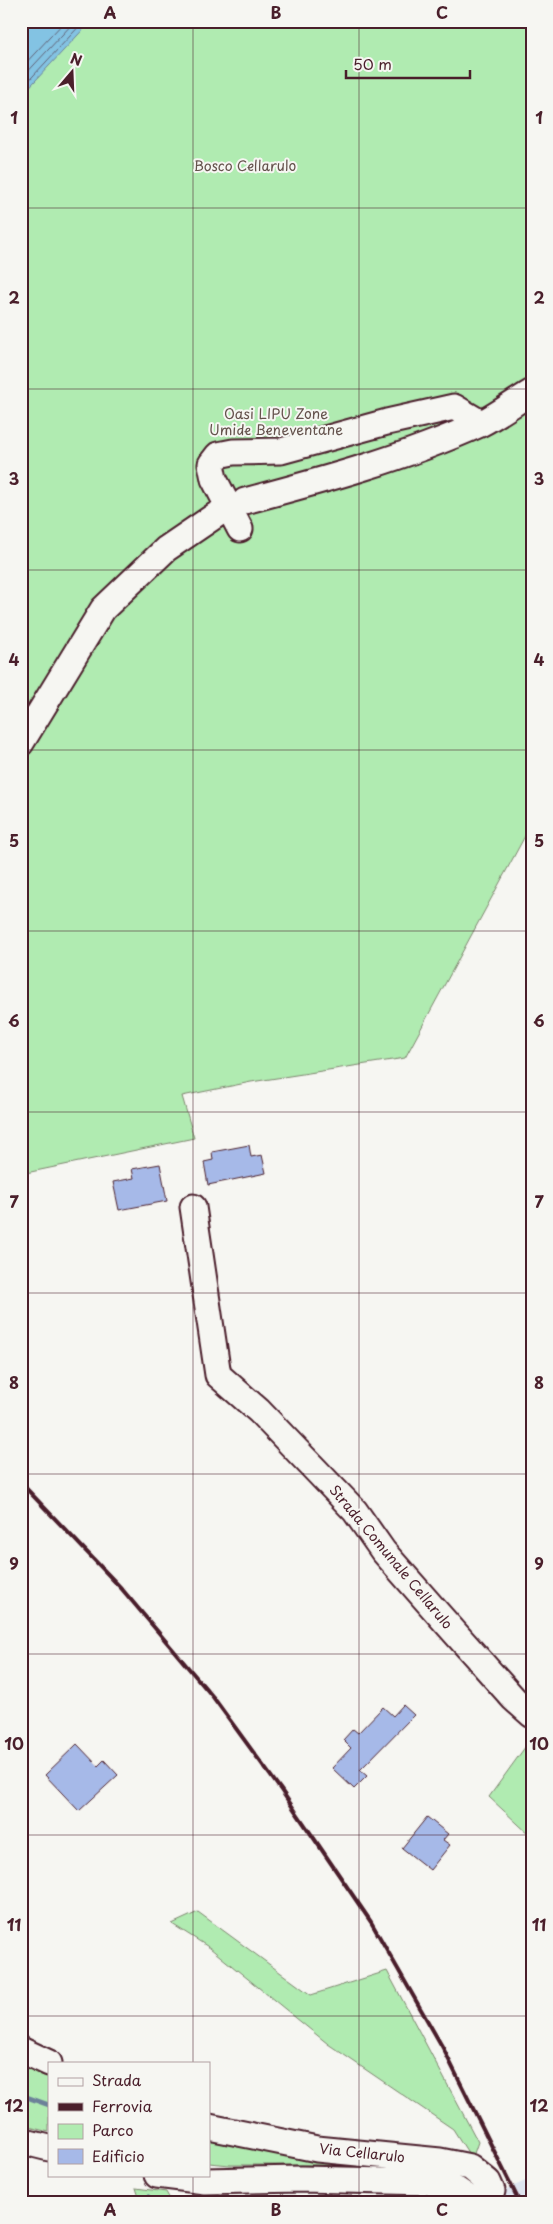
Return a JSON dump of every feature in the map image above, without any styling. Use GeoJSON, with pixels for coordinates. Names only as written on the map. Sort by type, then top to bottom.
{"type":"FeatureCollection","features":[{"type":"Feature","properties":{"kind":"street"},"geometry":{"type":"LineString","coordinates":[[245,501],[314,483],[416,450],[481,423],[532,392]]}},
{"type":"Feature","properties":{"kind":"street"},"geometry":{"type":"LineString","coordinates":[[240,529],[214,479],[211,464],[218,455],[233,452],[281,452],[387,422],[454,407],[481,423]]}},
{"type":"Feature","properties":{"kind":"street"},"geometry":{"type":"LineString","coordinates":[[21,743],[102,609],[166,549],[216,515]]}},
{"type":"Feature","properties":{"kind":"street","name":"Strada Comunale Cellarulo"},"geometry":{"type":"LineString","coordinates":[[193,1207],[218,1375],[259,1411],[355,1511],[383,1551],[514,1699],[532,1715]]}},
{"type":"Feature","properties":{"kind":"street"},"geometry":{"type":"LineString","coordinates":[[21,2050],[48,2063]]}},
{"type":"Feature","properties":{"kind":"street","name":"Via Cellarulo"},"geometry":{"type":"LineString","coordinates":[[210,2127],[316,2149],[470,2167],[488,2182],[492,2191],[488,2203]]}},
{"type":"Feature","properties":{"kind":"street"},"geometry":{"type":"LineString","coordinates":[[21,2141],[48,2148]]}},
{"type":"Feature","properties":{"kind":"street"},"geometry":{"type":"LineString","coordinates":[[165,2176],[205,2181],[312,2179],[428,2182],[457,2190],[476,2203]]}},
{"type":"Feature","properties":{"kind":"shaded area"},"geometry":{"type":"Polygon","coordinates":[[[532,2178],[532,2203],[505,2203],[501,2192],[532,2178]]]}},
{"type":"Feature","properties":{"kind":"green space","name":"Oasi LIPU Zone Umide Beneventane"},"geometry":{"type":"Polygon","coordinates":[[[21,21],[532,21],[532,823],[405,1058],[251,1082],[182,1096],[194,1138],[21,1174],[21,21]]]}},
{"type":"Feature","properties":{"kind":"green space"},"geometry":{"type":"Polygon","coordinates":[[[532,1740],[532,1837],[489,1797],[532,1740]]]}},
{"type":"Feature","properties":{"kind":"green space"},"geometry":{"type":"Polygon","coordinates":[[[198,1912],[311,1995],[387,1971],[478,2142],[472,2159],[453,2129],[328,2044],[210,1948],[172,1924],[198,1912]]]}},
{"type":"Feature","properties":{"kind":"green space"},"geometry":{"type":"Polygon","coordinates":[[[21,2061],[48,2073],[48,2132],[21,2125],[21,2061]]]}},
{"type":"Feature","properties":{"kind":"green space"},"geometry":{"type":"Polygon","coordinates":[[[210,2134],[367,2165],[230,2165],[210,2163],[210,2134]]]}},
{"type":"Feature","properties":{"kind":"green space"},"geometry":{"type":"Polygon","coordinates":[[[136,2188],[166,2192],[172,2203],[141,2203],[136,2188]]]}},
{"type":"Feature","properties":{"kind":"water"},"geometry":{"type":"Polygon","coordinates":[[[21,21],[91,21],[21,96],[21,21]]]}},
{"type":"Feature","properties":{"kind":"building"},"geometry":{"type":"Polygon","coordinates":[[[249,1145],[251,1157],[262,1155],[266,1173],[208,1185],[204,1162],[213,1160],[212,1152],[249,1145]]]}},
{"type":"Feature","properties":{"kind":"building"},"geometry":{"type":"Polygon","coordinates":[[[160,1164],[167,1201],[119,1210],[113,1182],[134,1178],[132,1169],[160,1164]]]}},
{"type":"Feature","properties":{"kind":"building"},"geometry":{"type":"Polygon","coordinates":[[[403,1705],[414,1715],[360,1770],[367,1776],[354,1789],[332,1768],[351,1748],[343,1740],[353,1729],[358,1733],[383,1707],[393,1716],[403,1705]]]}},
{"type":"Feature","properties":{"kind":"building"},"geometry":{"type":"Polygon","coordinates":[[[77,1744],[98,1766],[104,1760],[118,1775],[79,1811],[45,1775],[77,1744]]]}},
{"type":"Feature","properties":{"kind":"building"},"geometry":{"type":"Polygon","coordinates":[[[427,1817],[448,1834],[443,1840],[450,1845],[430,1870],[402,1848],[427,1817]]]}},
{"type":"Feature","properties":{"kind":"waterway"},"geometry":{"type":"LineString","coordinates":[[21,2095],[48,2105]]}},
{"type":"Feature","properties":{"kind":"waterway"},"geometry":{"type":"LineString","coordinates":[[148,2197],[152,2203]]}},
{"type":"Feature","properties":{"kind":"railway"},"geometry":{"type":"LineString","coordinates":[[21,1483],[121,1588],[213,1697],[281,1790],[371,1922],[443,2048],[520,2203]]}},
{"type":"Feature","properties":{"kind":"park label","name":"Bosco Cellarulo"},"geometry":{"type":"Point","coordinates":[245,166]}}]}
